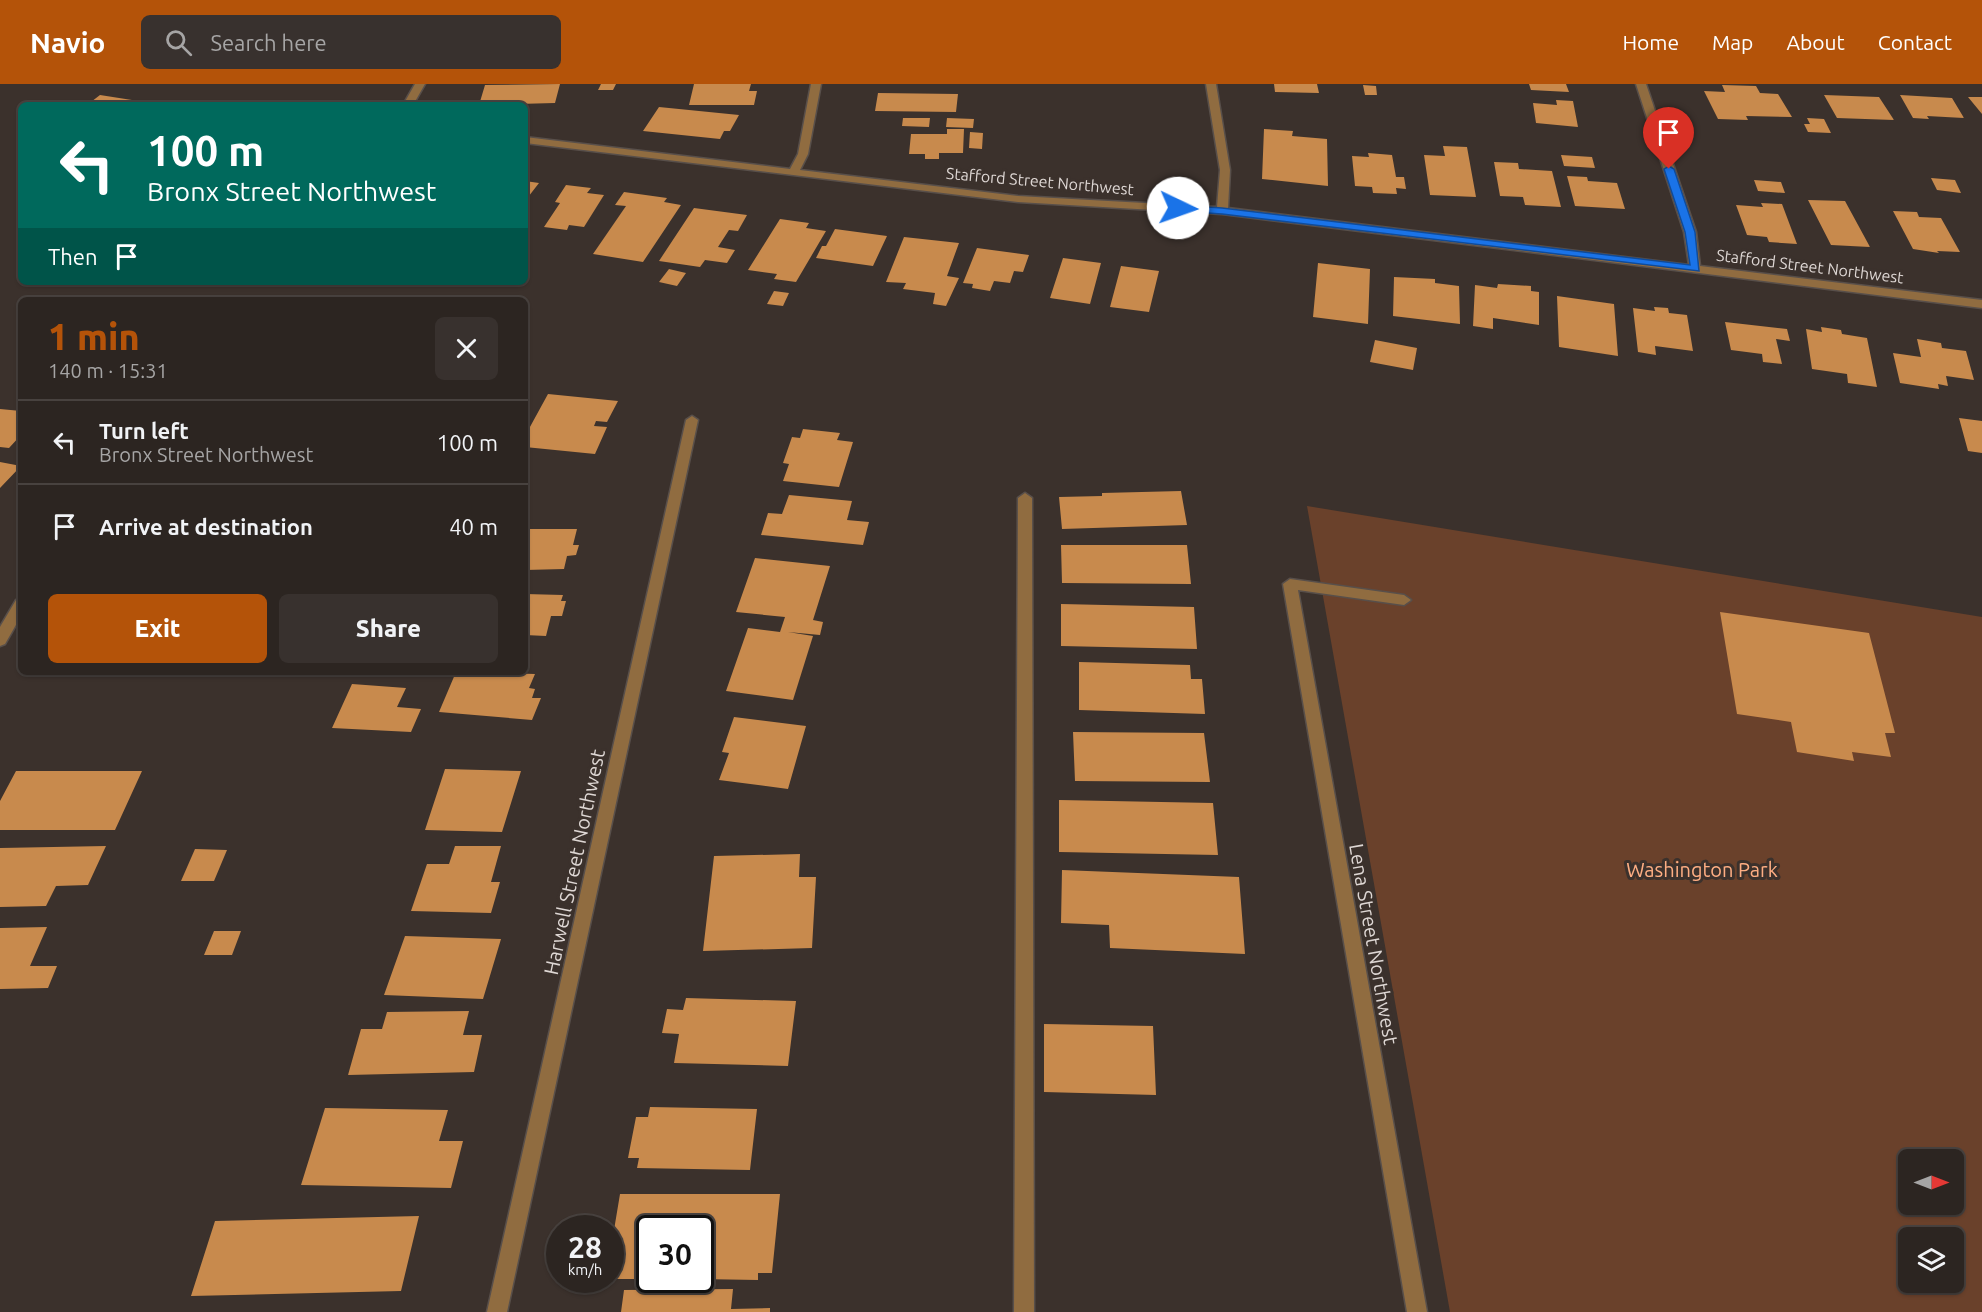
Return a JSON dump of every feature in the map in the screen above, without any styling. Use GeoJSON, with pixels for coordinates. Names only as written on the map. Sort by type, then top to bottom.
{"type":"FeatureCollection","features":[{"type":"Feature","properties":{"kind":"street"},"geometry":{"type":"LineString","coordinates":[[410,102],[420,84]]}},
{"type":"Feature","properties":{"kind":"street"},"geometry":{"type":"LineString","coordinates":[[793,173],[803,154],[816,84]]}},
{"type":"Feature","properties":{"kind":"street"},"geometry":{"type":"LineString","coordinates":[[1211,84],[1225,170],[1222,211]]}},
{"type":"Feature","properties":{"kind":"street"},"geometry":{"type":"LineString","coordinates":[[1641,84],[1690,232],[1695,269]]}},
{"type":"Feature","properties":{"kind":"street","name":"Stafford Street Northwest"},"geometry":{"type":"LineString","coordinates":[[528,140],[1018,199],[1222,211],[1982,304]]}},
{"type":"Feature","properties":{"kind":"street","name":"Harwell Street Northwest"},"geometry":{"type":"LineString","coordinates":[[497,1312],[692,420]]}},
{"type":"Feature","properties":{"kind":"street"},"geometry":{"type":"LineString","coordinates":[[1024,1312],[1025,498]]}},
{"type":"Feature","properties":{"kind":"street","name":"Lena Street Northwest"},"geometry":{"type":"LineString","coordinates":[[1404,600],[1290,584],[1417,1312]]}},
{"type":"Feature","properties":{"kind":"street"},"geometry":{"type":"LineString","coordinates":[[0,640],[18,609]]}},
{"type":"Feature","properties":{"kind":"green space","name":"Washington Park"},"geometry":{"type":"Polygon","coordinates":[[[1307,506],[1982,617],[1982,1312],[1450,1312],[1307,506]]]}},
{"type":"Feature","properties":{"kind":"building"},"geometry":{"type":"Polygon","coordinates":[[[560,84],[555,103],[528,104],[480,102],[485,85],[560,84]]]}},
{"type":"Feature","properties":{"kind":"building"},"geometry":{"type":"Polygon","coordinates":[[[601,84],[616,84],[613,90],[598,90],[601,84]]]}},
{"type":"Feature","properties":{"kind":"building"},"geometry":{"type":"Polygon","coordinates":[[[694,84],[751,84],[749,91],[757,91],[754,105],[689,105],[694,84]]]}},
{"type":"Feature","properties":{"kind":"building"},"geometry":{"type":"Polygon","coordinates":[[[1274,84],[1317,84],[1319,93],[1275,92],[1274,84]]]}},
{"type":"Feature","properties":{"kind":"building"},"geometry":{"type":"Polygon","coordinates":[[[1529,84],[1566,84],[1569,92],[1531,90],[1529,84]]]}},
{"type":"Feature","properties":{"kind":"building"},"geometry":{"type":"Polygon","coordinates":[[[1363,85],[1376,86],[1377,95],[1365,95],[1363,85]]]}},
{"type":"Feature","properties":{"kind":"building"},"geometry":{"type":"Polygon","coordinates":[[[1722,85],[1756,86],[1760,93],[1778,94],[1792,117],[1746,116],[1748,120],[1718,119],[1704,91],[1725,92],[1722,85]]]}},
{"type":"Feature","properties":{"kind":"building"},"geometry":{"type":"Polygon","coordinates":[[[878,93],[958,94],[956,112],[875,111],[878,93]]]}},
{"type":"Feature","properties":{"kind":"building"},"geometry":{"type":"Polygon","coordinates":[[[100,95],[145,102],[91,102],[100,95]]]}},
{"type":"Feature","properties":{"kind":"building"},"geometry":{"type":"Polygon","coordinates":[[[1824,95],[1879,97],[1894,120],[1837,118],[1824,95]]]}},
{"type":"Feature","properties":{"kind":"building"},"geometry":{"type":"Polygon","coordinates":[[[1900,95],[1952,98],[1964,118],[1927,116],[1929,119],[1913,118],[1900,95]]]}},
{"type":"Feature","properties":{"kind":"building"},"geometry":{"type":"Polygon","coordinates":[[[1968,97],[1982,97],[1982,114],[1968,97]]]}},
{"type":"Feature","properties":{"kind":"building"},"geometry":{"type":"Polygon","coordinates":[[[1556,100],[1573,101],[1578,127],[1536,123],[1533,103],[1557,105],[1556,100]]]}},
{"type":"Feature","properties":{"kind":"building"},"geometry":{"type":"Polygon","coordinates":[[[659,107],[739,115],[730,131],[724,131],[720,139],[643,131],[659,107]]]}},
{"type":"Feature","properties":{"kind":"building"},"geometry":{"type":"Polygon","coordinates":[[[903,118],[930,118],[929,127],[902,126],[903,118]]]}},
{"type":"Feature","properties":{"kind":"building"},"geometry":{"type":"Polygon","coordinates":[[[947,118],[974,119],[973,128],[946,127],[947,118]]]}},
{"type":"Feature","properties":{"kind":"building"},"geometry":{"type":"Polygon","coordinates":[[[1807,118],[1824,119],[1831,133],[1808,132],[1804,124],[1810,124],[1807,118]]]}},
{"type":"Feature","properties":{"kind":"building"},"geometry":{"type":"Polygon","coordinates":[[[947,129],[964,129],[963,153],[939,153],[939,159],[925,159],[925,154],[909,154],[911,134],[947,134],[947,129]]]}},
{"type":"Feature","properties":{"kind":"building"},"geometry":{"type":"Polygon","coordinates":[[[1264,129],[1293,131],[1292,136],[1327,139],[1328,186],[1262,179],[1264,129]]]}},
{"type":"Feature","properties":{"kind":"building"},"geometry":{"type":"Polygon","coordinates":[[[970,132],[983,133],[982,149],[969,148],[970,132]]]}},
{"type":"Feature","properties":{"kind":"building"},"geometry":{"type":"Polygon","coordinates":[[[1443,146],[1467,147],[1476,197],[1430,195],[1424,155],[1445,156],[1443,146]]]}},
{"type":"Feature","properties":{"kind":"building"},"geometry":{"type":"Polygon","coordinates":[[[1368,153],[1392,155],[1396,177],[1404,177],[1406,189],[1396,188],[1397,194],[1373,193],[1372,187],[1355,186],[1352,156],[1369,157],[1368,153]]]}},
{"type":"Feature","properties":{"kind":"building"},"geometry":{"type":"Polygon","coordinates":[[[1561,155],[1592,157],[1595,168],[1564,166],[1561,155]]]}},
{"type":"Feature","properties":{"kind":"building"},"geometry":{"type":"Polygon","coordinates":[[[1494,162],[1518,163],[1519,169],[1552,171],[1561,207],[1525,205],[1523,197],[1500,196],[1494,162]]]}},
{"type":"Feature","properties":{"kind":"building"},"geometry":{"type":"Polygon","coordinates":[[[1567,176],[1587,177],[1588,181],[1617,183],[1625,209],[1575,206],[1567,176]]]}},
{"type":"Feature","properties":{"kind":"building"},"geometry":{"type":"Polygon","coordinates":[[[1931,178],[1955,180],[1961,193],[1937,190],[1931,178]]]}},
{"type":"Feature","properties":{"kind":"building"},"geometry":{"type":"Polygon","coordinates":[[[1754,180],[1781,182],[1785,193],[1758,191],[1754,180]]]}},
{"type":"Feature","properties":{"kind":"building"},"geometry":{"type":"Polygon","coordinates":[[[528,181],[539,183],[528,197],[528,181]]]}},
{"type":"Feature","properties":{"kind":"building"},"geometry":{"type":"Polygon","coordinates":[[[566,185],[591,188],[587,193],[604,195],[584,227],[569,225],[567,230],[544,227],[560,203],[555,202],[566,185]]]}},
{"type":"Feature","properties":{"kind":"building"},"geometry":{"type":"Polygon","coordinates":[[[624,192],[667,198],[664,202],[681,205],[643,262],[593,254],[626,206],[615,205],[624,192]]]}},
{"type":"Feature","properties":{"kind":"building"},"geometry":{"type":"Polygon","coordinates":[[[1808,200],[1845,201],[1870,247],[1831,245],[1808,200]]]}},
{"type":"Feature","properties":{"kind":"building"},"geometry":{"type":"Polygon","coordinates":[[[1761,203],[1782,204],[1797,244],[1769,242],[1767,237],[1747,235],[1736,205],[1763,207],[1761,203]]]}},
{"type":"Feature","properties":{"kind":"building"},"geometry":{"type":"Polygon","coordinates":[[[694,208],[747,215],[738,231],[729,230],[718,247],[735,250],[727,263],[705,260],[700,267],[659,261],[694,208]]]}},
{"type":"Feature","properties":{"kind":"building"},"geometry":{"type":"Polygon","coordinates":[[[1893,211],[1917,212],[1919,217],[1941,218],[1960,252],[1937,251],[1939,253],[1913,249],[1893,211]]]}},
{"type":"Feature","properties":{"kind":"building"},"geometry":{"type":"Polygon","coordinates":[[[780,219],[809,223],[806,228],[826,231],[796,282],[774,279],[777,274],[748,270],[780,219]]]}},
{"type":"Feature","properties":{"kind":"building"},"geometry":{"type":"Polygon","coordinates":[[[835,229],[887,236],[873,266],[816,258],[835,229]]]}},
{"type":"Feature","properties":{"kind":"building"},"geometry":{"type":"Polygon","coordinates":[[[904,237],[959,243],[947,276],[959,278],[946,306],[933,304],[935,293],[903,289],[906,283],[886,282],[904,237]]]}},
{"type":"Feature","properties":{"kind":"building"},"geometry":{"type":"Polygon","coordinates":[[[977,248],[1029,255],[1023,272],[1014,271],[1010,283],[994,281],[990,291],[972,288],[973,284],[963,283],[977,248]]]}},
{"type":"Feature","properties":{"kind":"building"},"geometry":{"type":"Polygon","coordinates":[[[1063,258],[1101,263],[1090,304],[1050,298],[1063,258]]]}},
{"type":"Feature","properties":{"kind":"building"},"geometry":{"type":"Polygon","coordinates":[[[1318,263],[1370,269],[1368,324],[1313,317],[1318,263]]]}},
{"type":"Feature","properties":{"kind":"building"},"geometry":{"type":"Polygon","coordinates":[[[1121,266],[1159,271],[1149,312],[1110,307],[1121,266]]]}},
{"type":"Feature","properties":{"kind":"building"},"geometry":{"type":"Polygon","coordinates":[[[669,269],[686,273],[677,286],[659,282],[669,269]]]}},
{"type":"Feature","properties":{"kind":"building"},"geometry":{"type":"Polygon","coordinates":[[[1394,277],[1435,279],[1435,283],[1459,286],[1460,324],[1393,316],[1394,277]]]}},
{"type":"Feature","properties":{"kind":"building"},"geometry":{"type":"Polygon","coordinates":[[[1498,284],[1531,286],[1531,291],[1539,292],[1539,325],[1493,318],[1493,329],[1473,326],[1475,285],[1497,288],[1498,284]]]}},
{"type":"Feature","properties":{"kind":"building"},"geometry":{"type":"Polygon","coordinates":[[[774,291],[789,293],[783,306],[767,304],[774,291]]]}},
{"type":"Feature","properties":{"kind":"building"},"geometry":{"type":"Polygon","coordinates":[[[1557,296],[1614,304],[1618,356],[1559,347],[1557,296]]]}},
{"type":"Feature","properties":{"kind":"building"},"geometry":{"type":"Polygon","coordinates":[[[1654,307],[1668,308],[1669,313],[1687,315],[1693,351],[1655,346],[1656,355],[1638,352],[1633,308],[1655,311],[1654,307]]]}},
{"type":"Feature","properties":{"kind":"building"},"geometry":{"type":"Polygon","coordinates":[[[1725,322],[1787,329],[1790,341],[1776,339],[1782,364],[1763,362],[1762,354],[1731,350],[1725,322]]]}},
{"type":"Feature","properties":{"kind":"building"},"geometry":{"type":"Polygon","coordinates":[[[1821,327],[1841,330],[1842,334],[1867,338],[1877,387],[1848,383],[1847,374],[1812,369],[1806,329],[1822,332],[1821,327]]]}},
{"type":"Feature","properties":{"kind":"building"},"geometry":{"type":"Polygon","coordinates":[[[1917,339],[1941,343],[1942,348],[1966,351],[1974,380],[1946,376],[1948,386],[1938,384],[1939,389],[1900,383],[1893,353],[1921,357],[1917,339]]]}},
{"type":"Feature","properties":{"kind":"building"},"geometry":{"type":"Polygon","coordinates":[[[1375,340],[1417,348],[1413,370],[1370,362],[1375,340]]]}},
{"type":"Feature","properties":{"kind":"building"},"geometry":{"type":"Polygon","coordinates":[[[548,394],[618,401],[607,422],[596,421],[594,426],[607,427],[595,454],[528,447],[528,431],[548,394]]]}},
{"type":"Feature","properties":{"kind":"building"},"geometry":{"type":"Polygon","coordinates":[[[0,409],[18,411],[18,438],[9,448],[0,447],[0,409]]]}},
{"type":"Feature","properties":{"kind":"building"},"geometry":{"type":"Polygon","coordinates":[[[1959,418],[1982,421],[1982,453],[1968,451],[1959,418]]]}},
{"type":"Feature","properties":{"kind":"building"},"geometry":{"type":"Polygon","coordinates":[[[803,429],[840,433],[837,440],[853,442],[839,487],[783,481],[789,464],[783,463],[792,437],[800,438],[803,429]]]}},
{"type":"Feature","properties":{"kind":"building"},"geometry":{"type":"Polygon","coordinates":[[[0,462],[18,465],[18,469],[0,488],[0,462]]]}},
{"type":"Feature","properties":{"kind":"building"},"geometry":{"type":"Polygon","coordinates":[[[1181,491],[1187,525],[1062,529],[1059,497],[1102,496],[1102,493],[1181,491]]]}},
{"type":"Feature","properties":{"kind":"building"},"geometry":{"type":"Polygon","coordinates":[[[789,495],[852,501],[847,520],[869,522],[863,545],[761,535],[768,513],[782,514],[789,495]]]}},
{"type":"Feature","properties":{"kind":"building"},"geometry":{"type":"Polygon","coordinates":[[[528,529],[577,529],[573,545],[579,545],[576,555],[567,556],[564,569],[528,570],[528,529]]]}},
{"type":"Feature","properties":{"kind":"building"},"geometry":{"type":"Polygon","coordinates":[[[1061,545],[1187,545],[1191,584],[1062,583],[1061,545]]]}},
{"type":"Feature","properties":{"kind":"building"},"geometry":{"type":"Polygon","coordinates":[[[755,558],[830,566],[813,620],[823,622],[820,635],[788,632],[813,636],[793,700],[726,691],[748,628],[780,632],[785,617],[736,612],[755,558]]]}},
{"type":"Feature","properties":{"kind":"building"},"geometry":{"type":"Polygon","coordinates":[[[528,594],[563,595],[561,601],[566,601],[562,616],[551,616],[546,636],[528,635],[528,594]]]}},
{"type":"Feature","properties":{"kind":"building"},"geometry":{"type":"Polygon","coordinates":[[[1061,604],[1194,607],[1197,649],[1061,646],[1061,604]]]}},
{"type":"Feature","properties":{"kind":"building"},"geometry":{"type":"Polygon","coordinates":[[[1720,612],[1869,633],[1895,733],[1885,733],[1891,757],[1852,752],[1854,761],[1797,752],[1791,722],[1737,714],[1720,612]]]}},
{"type":"Feature","properties":{"kind":"building"},"geometry":{"type":"Polygon","coordinates":[[[1079,662],[1190,665],[1191,679],[1202,679],[1205,714],[1079,710],[1079,662]]]}},
{"type":"Feature","properties":{"kind":"building"},"geometry":{"type":"Polygon","coordinates":[[[535,674],[529,688],[535,689],[532,698],[541,698],[532,720],[439,712],[455,675],[535,674]]]}},
{"type":"Feature","properties":{"kind":"building"},"geometry":{"type":"Polygon","coordinates":[[[352,684],[406,688],[397,707],[421,709],[411,732],[332,728],[352,684]]]}},
{"type":"Feature","properties":{"kind":"building"},"geometry":{"type":"Polygon","coordinates":[[[734,717],[806,726],[788,789],[719,780],[729,753],[722,752],[734,717]]]}},
{"type":"Feature","properties":{"kind":"building"},"geometry":{"type":"Polygon","coordinates":[[[1073,732],[1204,733],[1210,782],[1075,781],[1073,732]]]}},
{"type":"Feature","properties":{"kind":"building"},"geometry":{"type":"Polygon","coordinates":[[[445,769],[521,771],[502,832],[425,830],[445,769]]]}},
{"type":"Feature","properties":{"kind":"building"},"geometry":{"type":"Polygon","coordinates":[[[16,771],[142,771],[115,830],[0,830],[0,801],[16,771]]]}},
{"type":"Feature","properties":{"kind":"building"},"geometry":{"type":"Polygon","coordinates":[[[1059,800],[1213,803],[1218,855],[1059,852],[1059,800]]]}},
{"type":"Feature","properties":{"kind":"building"},"geometry":{"type":"Polygon","coordinates":[[[106,846],[88,885],[56,886],[46,906],[0,907],[0,848],[106,846]]]}},
{"type":"Feature","properties":{"kind":"building"},"geometry":{"type":"Polygon","coordinates":[[[455,846],[501,846],[491,882],[500,882],[491,913],[411,911],[427,864],[449,864],[455,846]]]}},
{"type":"Feature","properties":{"kind":"building"},"geometry":{"type":"Polygon","coordinates":[[[195,849],[227,850],[214,881],[181,881],[195,849]]]}},
{"type":"Feature","properties":{"kind":"building"},"geometry":{"type":"Polygon","coordinates":[[[800,854],[799,877],[816,877],[812,948],[703,951],[714,856],[800,854]]]}},
{"type":"Feature","properties":{"kind":"building"},"geometry":{"type":"Polygon","coordinates":[[[1062,870],[1239,877],[1245,954],[1110,948],[1109,925],[1061,923],[1062,870]]]}},
{"type":"Feature","properties":{"kind":"building"},"geometry":{"type":"Polygon","coordinates":[[[47,927],[30,966],[57,966],[48,988],[0,989],[0,928],[47,927]]]}},
{"type":"Feature","properties":{"kind":"building"},"geometry":{"type":"Polygon","coordinates":[[[214,931],[241,931],[232,955],[204,955],[214,931]]]}},
{"type":"Feature","properties":{"kind":"building"},"geometry":{"type":"Polygon","coordinates":[[[405,936],[501,939],[483,999],[384,995],[405,936]]]}},
{"type":"Feature","properties":{"kind":"building"},"geometry":{"type":"Polygon","coordinates":[[[686,998],[796,1001],[788,1066],[674,1063],[679,1034],[662,1033],[667,1009],[683,1010],[686,998]]]}},
{"type":"Feature","properties":{"kind":"building"},"geometry":{"type":"Polygon","coordinates":[[[469,1011],[463,1035],[482,1035],[474,1072],[348,1075],[361,1029],[382,1029],[387,1012],[469,1011]]]}},
{"type":"Feature","properties":{"kind":"building"},"geometry":{"type":"Polygon","coordinates":[[[1044,1024],[1153,1026],[1156,1095],[1044,1092],[1044,1024]]]}},
{"type":"Feature","properties":{"kind":"building"},"geometry":{"type":"Polygon","coordinates":[[[650,1107],[757,1109],[750,1170],[637,1168],[639,1158],[628,1158],[636,1117],[648,1117],[650,1107]]]}},
{"type":"Feature","properties":{"kind":"building"},"geometry":{"type":"Polygon","coordinates":[[[325,1108],[448,1110],[439,1141],[463,1141],[451,1188],[301,1185],[325,1108]]]}},
{"type":"Feature","properties":{"kind":"building"},"geometry":{"type":"Polygon","coordinates":[[[620,1194],[780,1194],[772,1273],[758,1273],[758,1280],[714,1279],[714,1215],[636,1215],[636,1279],[624,1279],[624,1215],[616,1215],[620,1194]]]}},
{"type":"Feature","properties":{"kind":"building"},"geometry":{"type":"Polygon","coordinates":[[[419,1216],[401,1291],[191,1296],[215,1221],[419,1216]]]}},
{"type":"Feature","properties":{"kind":"building"},"geometry":{"type":"Polygon","coordinates":[[[714,1289],[733,1289],[731,1309],[770,1308],[770,1312],[621,1312],[624,1290],[636,1290],[636,1293],[714,1293],[714,1289]]]}},
{"type":"Feature","properties":{"kind":"route"},"geometry":{"type":"LineString","coordinates":[[1178,208],[1222,211],[1695,269],[1690,232],[1669,169]]}}]}
